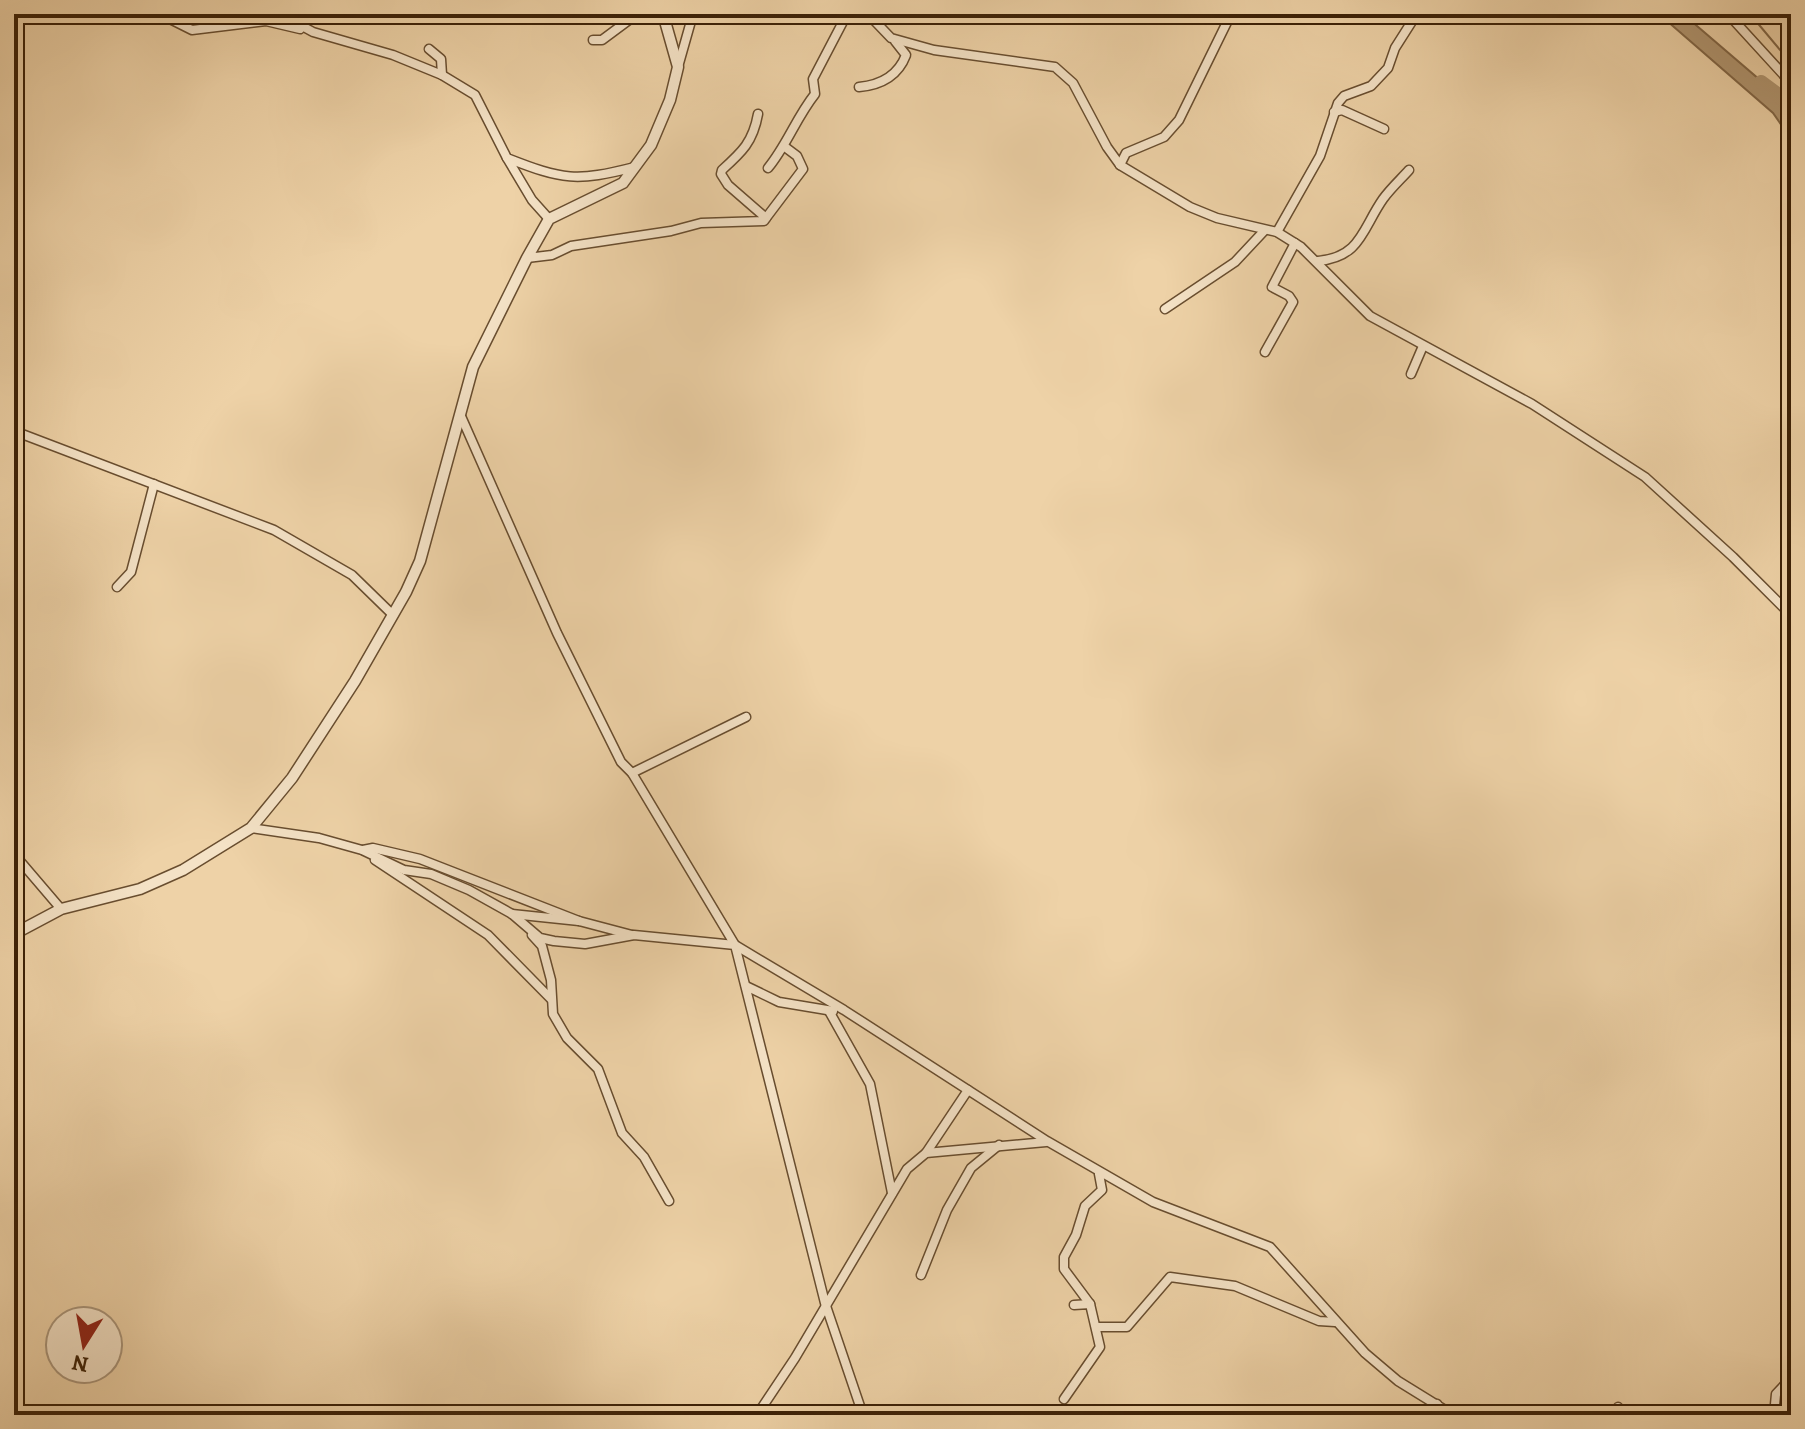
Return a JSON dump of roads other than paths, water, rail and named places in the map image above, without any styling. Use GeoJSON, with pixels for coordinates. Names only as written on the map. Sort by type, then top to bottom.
{"type":"FeatureCollection","features":[{"type":"Feature","properties":{"kind":"street"},"geometry":{"type":"LineString","coordinates":[[130,14],[140,19],[160,14],[192,30],[266,21],[393,55],[442,75],[475,95],[532,200],[549,219]]}},
{"type":"Feature","properties":{"kind":"street"},"geometry":{"type":"LineString","coordinates":[[280,14],[313,32]]}},
{"type":"Feature","properties":{"kind":"street"},"geometry":{"type":"LineString","coordinates":[[593,40],[602,40],[637,14]]}},
{"type":"Feature","properties":{"kind":"street"},"geometry":{"type":"LineString","coordinates":[[663,14],[678,67]]}},
{"type":"Feature","properties":{"kind":"street"},"geometry":{"type":"LineString","coordinates":[[14,934],[61,909],[140,889],[183,870],[251,828],[292,778],[393,615],[420,561],[473,367],[527,258],[549,219],[623,183],[651,145],[684,57],[693,14]]}},
{"type":"Feature","properties":{"kind":"street"},"geometry":{"type":"LineString","coordinates":[[768,168],[785,147],[796,118],[815,94],[813,79],[847,14]]}},
{"type":"Feature","properties":{"kind":"street"},"geometry":{"type":"LineString","coordinates":[[859,87],[892,77],[906,55],[868,14]]}},
{"type":"Feature","properties":{"kind":"street"},"geometry":{"type":"LineString","coordinates":[[1120,165],[1126,153],[1164,137],[1179,120],[1231,14]]}},
{"type":"Feature","properties":{"kind":"street"},"geometry":{"type":"LineString","coordinates":[[1728,14],[1791,83]]}},
{"type":"Feature","properties":{"kind":"street"},"geometry":{"type":"LineString","coordinates":[[1277,232],[1320,156],[1334,112],[1344,96],[1371,86],[1388,68],[1395,48],[1416,15]]}},
{"type":"Feature","properties":{"kind":"street"},"geometry":{"type":"LineString","coordinates":[[891,38],[934,50],[1055,67],[1073,83],[1120,165],[1190,207],[1264,231],[1277,232],[1318,261],[1370,316],[1505,388],[1645,477],[1791,615]]}},
{"type":"Feature","properties":{"kind":"street"},"geometry":{"type":"LineString","coordinates":[[429,49],[441,59],[442,75]]}},
{"type":"Feature","properties":{"kind":"street"},"geometry":{"type":"LineString","coordinates":[[1334,112],[1342,110],[1384,129]]}},
{"type":"Feature","properties":{"kind":"street"},"geometry":{"type":"LineString","coordinates":[[758,114],[754,134],[742,155],[721,174],[728,185],[766,218]]}},
{"type":"Feature","properties":{"kind":"street"},"geometry":{"type":"LineString","coordinates":[[527,258],[552,255],[571,246],[671,231],[701,223],[747,223],[766,218],[803,169],[797,156],[785,147]]}},
{"type":"Feature","properties":{"kind":"street"},"geometry":{"type":"LineString","coordinates":[[507,158],[550,175],[573,179],[635,166]]}},
{"type":"Feature","properties":{"kind":"street"},"geometry":{"type":"LineString","coordinates":[[1318,261],[1337,259],[1355,247],[1384,197],[1409,170]]}},
{"type":"Feature","properties":{"kind":"street"},"geometry":{"type":"LineString","coordinates":[[1165,309],[1235,262],[1264,231]]}},
{"type":"Feature","properties":{"kind":"street"},"geometry":{"type":"LineString","coordinates":[[1265,352],[1293,302],[1293,298],[1272,287],[1272,284],[1295,243]]}},
{"type":"Feature","properties":{"kind":"street"},"geometry":{"type":"LineString","coordinates":[[1411,374],[1423,346]]}},
{"type":"Feature","properties":{"kind":"street"},"geometry":{"type":"LineString","coordinates":[[460,414],[557,633],[621,762],[632,773],[735,945],[825,1303],[863,1415]]}},
{"type":"Feature","properties":{"kind":"street"},"geometry":{"type":"LineString","coordinates":[[14,431],[274,530],[352,575],[393,615]]}},
{"type":"Feature","properties":{"kind":"street"},"geometry":{"type":"LineString","coordinates":[[117,587],[131,572],[154,484]]}},
{"type":"Feature","properties":{"kind":"street"},"geometry":{"type":"LineString","coordinates":[[632,773],[746,717]]}},
{"type":"Feature","properties":{"kind":"street"},"geometry":{"type":"LineString","coordinates":[[251,828],[319,838],[362,850],[404,870],[431,874],[512,914],[540,938],[585,944],[634,935]]}},
{"type":"Feature","properties":{"kind":"street"},"geometry":{"type":"LineString","coordinates":[[362,850],[373,848],[420,859],[579,921],[634,935],[735,945],[844,1010],[1047,1141],[1070,1152],[1099,1174],[1153,1202],[1270,1247],[1335,1322],[1398,1381],[1453,1415]]}},
{"type":"Feature","properties":{"kind":"street"},"geometry":{"type":"LineString","coordinates":[[362,850],[402,881],[448,905],[488,935],[552,1000]]}},
{"type":"Feature","properties":{"kind":"street"},"geometry":{"type":"LineString","coordinates":[[14,854],[61,909]]}},
{"type":"Feature","properties":{"kind":"street"},"geometry":{"type":"LineString","coordinates":[[512,914],[579,921]]}},
{"type":"Feature","properties":{"kind":"street"},"geometry":{"type":"LineString","coordinates":[[512,914],[542,946],[551,980],[553,1014],[567,1038],[598,1069],[622,1133],[644,1157],[669,1201]]}},
{"type":"Feature","properties":{"kind":"street"},"geometry":{"type":"LineString","coordinates":[[746,986],[779,1002],[829,1011],[844,1010]]}},
{"type":"Feature","properties":{"kind":"street"},"geometry":{"type":"LineString","coordinates":[[829,1011],[870,1084],[892,1193]]}},
{"type":"Feature","properties":{"kind":"street"},"geometry":{"type":"LineString","coordinates":[[757,1415],[795,1358],[907,1169],[926,1153],[968,1090]]}},
{"type":"Feature","properties":{"kind":"street"},"geometry":{"type":"LineString","coordinates":[[926,1153],[1047,1141]]}},
{"type":"Feature","properties":{"kind":"street"},"geometry":{"type":"LineString","coordinates":[[921,1275],[947,1210],[971,1168],[1000,1144]]}},
{"type":"Feature","properties":{"kind":"street"},"geometry":{"type":"LineString","coordinates":[[1064,1399],[1100,1347],[1098,1327],[1090,1304],[1064,1269],[1064,1257],[1076,1235],[1085,1206],[1102,1190],[1099,1174]]}},
{"type":"Feature","properties":{"kind":"street"},"geometry":{"type":"LineString","coordinates":[[1098,1327],[1127,1327],[1170,1277],[1235,1286],[1319,1321],[1335,1322]]}},
{"type":"Feature","properties":{"kind":"street"},"geometry":{"type":"LineString","coordinates":[[1074,1305],[1090,1304]]}},
{"type":"Feature","properties":{"kind":"street"},"geometry":{"type":"LineString","coordinates":[[1774,1415],[1776,1394],[1791,1378]]}},
{"type":"Feature","properties":{"kind":"street"},"geometry":{"type":"LineString","coordinates":[[1429,1415],[1437,1404]]}},
{"type":"Feature","properties":{"kind":"waterway"},"geometry":{"type":"LineString","coordinates":[[1750,14],[1791,63]]}},
{"type":"Feature","properties":{"kind":"waterway"},"geometry":{"type":"LineString","coordinates":[[1761,82],[1780,96],[1791,111]]}}]}
